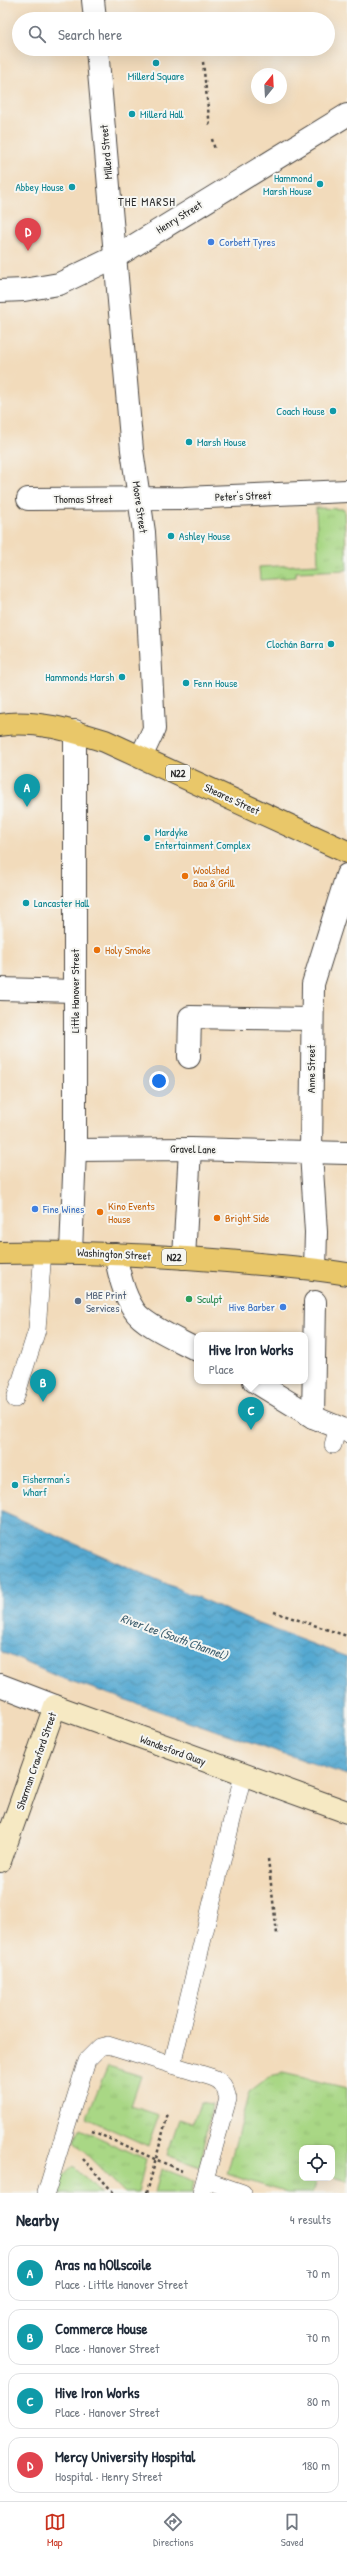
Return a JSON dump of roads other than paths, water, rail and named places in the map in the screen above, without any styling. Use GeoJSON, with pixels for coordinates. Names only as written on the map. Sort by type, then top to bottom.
{"type":"FeatureCollection","features":[{"type":"Feature","properties":{"kind":"highway","name":"Sheares Street"},"geometry":{"type":"LineString","coordinates":[[0,725],[44,726],[75,731],[105,741],[347,852]]}},
{"type":"Feature","properties":{"kind":"highway","name":"Washington Street"},"geometry":{"type":"LineString","coordinates":[[0,1253],[43,1251],[184,1258],[316,1269],[347,1274]]}},
{"type":"Feature","properties":{"kind":"main road","name":"Wandesford Quay"},"geometry":{"type":"LineString","coordinates":[[55,1706],[347,1812]]}},
{"type":"Feature","properties":{"kind":"main road","name":"Sharman Crawford Street"},"geometry":{"type":"LineString","coordinates":[[0,1861],[55,1706]]}},
{"type":"Feature","properties":{"kind":"street"},"geometry":{"type":"LineString","coordinates":[[93,0],[94,12]]}},
{"type":"Feature","properties":{"kind":"street","name":"Millerd Street"},"geometry":{"type":"LineString","coordinates":[[98,56],[110,200],[117,256]]}},
{"type":"Feature","properties":{"kind":"street","name":"Henry Street"},"geometry":{"type":"LineString","coordinates":[[0,291],[24,290],[58,284],[117,256],[347,115]]}},
{"type":"Feature","properties":{"kind":"street","name":"Moore Street"},"geometry":{"type":"LineString","coordinates":[[117,256],[132,442],[144,532],[154,728],[141,757]]}},
{"type":"Feature","properties":{"kind":"street","name":"Peter's Street"},"geometry":{"type":"LineString","coordinates":[[139,499],[347,490]]}},
{"type":"Feature","properties":{"kind":"street","name":"Thomas Street"},"geometry":{"type":"LineString","coordinates":[[28,499],[139,499]]}},
{"type":"Feature","properties":{"kind":"street","name":"Little Hanover Street"},"geometry":{"type":"LineString","coordinates":[[71,1252],[76,1150],[75,731]]}},
{"type":"Feature","properties":{"kind":"street","name":"Anne Street"},"geometry":{"type":"LineString","coordinates":[[316,1269],[316,1232],[311,1153],[311,1019],[313,984],[347,875]]}},
{"type":"Feature","properties":{"kind":"street"},"geometry":{"type":"LineString","coordinates":[[0,989],[75,991]]}},
{"type":"Feature","properties":{"kind":"street"},"geometry":{"type":"LineString","coordinates":[[189,1057],[190,1017],[311,1019]]}},
{"type":"Feature","properties":{"kind":"street"},"geometry":{"type":"LineString","coordinates":[[184,1258],[190,1149]]}},
{"type":"Feature","properties":{"kind":"street","name":"Gravel Lane"},"geometry":{"type":"LineString","coordinates":[[76,1150],[190,1149],[347,1153]]}},
{"type":"Feature","properties":{"kind":"street"},"geometry":{"type":"LineString","coordinates":[[115,1254],[122,1285],[134,1312],[152,1325],[194,1348]]}},
{"type":"Feature","properties":{"kind":"street"},"geometry":{"type":"LineString","coordinates":[[313,1416],[315,1302]]}},
{"type":"Feature","properties":{"kind":"street"},"geometry":{"type":"LineString","coordinates":[[259,1384],[313,1416],[339,1435]]}},
{"type":"Feature","properties":{"kind":"street","name":"Wandesford Quay"},"geometry":{"type":"LineString","coordinates":[[0,1685],[55,1706]]}},
{"type":"Feature","properties":{"kind":"lane"},"geometry":{"type":"LineString","coordinates":[[15,1399],[37,1330],[43,1251]]}},
{"type":"Feature","properties":{"kind":"lane"},"geometry":{"type":"LineString","coordinates":[[172,2065],[243,1775]]}},
{"type":"Feature","properties":{"kind":"lane"},"geometry":{"type":"LineString","coordinates":[[46,2193],[62,2136],[88,2060],[100,2047],[108,2045],[220,2080],[226,2088],[228,2099],[203,2187],[243,2193]]}},
{"type":"Feature","properties":{"kind":"water","name":"River Lee (South Channel)"},"geometry":{"type":"Polygon","coordinates":[[[0,1511],[254,1622],[347,1657],[347,1775],[56,1676],[0,1651],[0,1511]]]}},
{"type":"Feature","properties":{"kind":"place","name":"Millerd Square"},"geometry":{"type":"Point","coordinates":[156,63]}},
{"type":"Feature","properties":{"kind":"place","name":"Millerd Hall"},"geometry":{"type":"Point","coordinates":[132,114]}},
{"type":"Feature","properties":{"kind":"place","name":"Hammond Marsh House"},"geometry":{"type":"Point","coordinates":[320,184]}},
{"type":"Feature","properties":{"kind":"place","name":"Abbey House"},"geometry":{"type":"Point","coordinates":[72,187]}},
{"type":"Feature","properties":{"kind":"place","name":"Corbett Tyres"},"geometry":{"type":"Point","coordinates":[211,242]}},
{"type":"Feature","properties":{"kind":"place","name":"Mercy University Hospital"},"geometry":{"type":"Point","coordinates":[28,251]}},
{"type":"Feature","properties":{"kind":"place","name":"Coach House"},"geometry":{"type":"Point","coordinates":[333,411]}},
{"type":"Feature","properties":{"kind":"place","name":"Marsh House"},"geometry":{"type":"Point","coordinates":[189,442]}},
{"type":"Feature","properties":{"kind":"place","name":"Ashley House"},"geometry":{"type":"Point","coordinates":[171,536]}},
{"type":"Feature","properties":{"kind":"place","name":"Clochán Barra"},"geometry":{"type":"Point","coordinates":[331,644]}},
{"type":"Feature","properties":{"kind":"place","name":"Hammonds Marsh"},"geometry":{"type":"Point","coordinates":[122,677]}},
{"type":"Feature","properties":{"kind":"place","name":"Fenn House"},"geometry":{"type":"Point","coordinates":[186,683]}},
{"type":"Feature","properties":{"kind":"place","name":"Aras na hOllscoile"},"geometry":{"type":"Point","coordinates":[27,807]}},
{"type":"Feature","properties":{"kind":"place","name":"Mardyke Entertainment Complex"},"geometry":{"type":"Point","coordinates":[147,838]}},
{"type":"Feature","properties":{"kind":"place","name":"Woolshed Baa & Grill"},"geometry":{"type":"Point","coordinates":[185,876]}},
{"type":"Feature","properties":{"kind":"place","name":"Lancaster Hall"},"geometry":{"type":"Point","coordinates":[26,903]}},
{"type":"Feature","properties":{"kind":"place","name":"Holy Smoke"},"geometry":{"type":"Point","coordinates":[97,950]}},
{"type":"Feature","properties":{"kind":"place","name":"Fine Wines"},"geometry":{"type":"Point","coordinates":[35,1209]}},
{"type":"Feature","properties":{"kind":"place","name":"Kino Events House"},"geometry":{"type":"Point","coordinates":[100,1212]}},
{"type":"Feature","properties":{"kind":"place","name":"Bright Side"},"geometry":{"type":"Point","coordinates":[217,1218]}},
{"type":"Feature","properties":{"kind":"place","name":"Sculpt"},"geometry":{"type":"Point","coordinates":[189,1299]}},
{"type":"Feature","properties":{"kind":"place","name":"MBE Print Services"},"geometry":{"type":"Point","coordinates":[78,1301]}},
{"type":"Feature","properties":{"kind":"place","name":"Hive Barber"},"geometry":{"type":"Point","coordinates":[283,1307]}},
{"type":"Feature","properties":{"kind":"place","name":"Commerce House"},"geometry":{"type":"Point","coordinates":[43,1402]}},
{"type":"Feature","properties":{"kind":"place","name":"Hive Iron Works"},"geometry":{"type":"Point","coordinates":[251,1430]}},
{"type":"Feature","properties":{"kind":"place","name":"Fisherman's Wharf"},"geometry":{"type":"Point","coordinates":[15,1485]}},
{"type":"Feature","properties":{"kind":"district","name":"THE MARSH"},"geometry":{"type":"Point","coordinates":[147,202]}}]}
